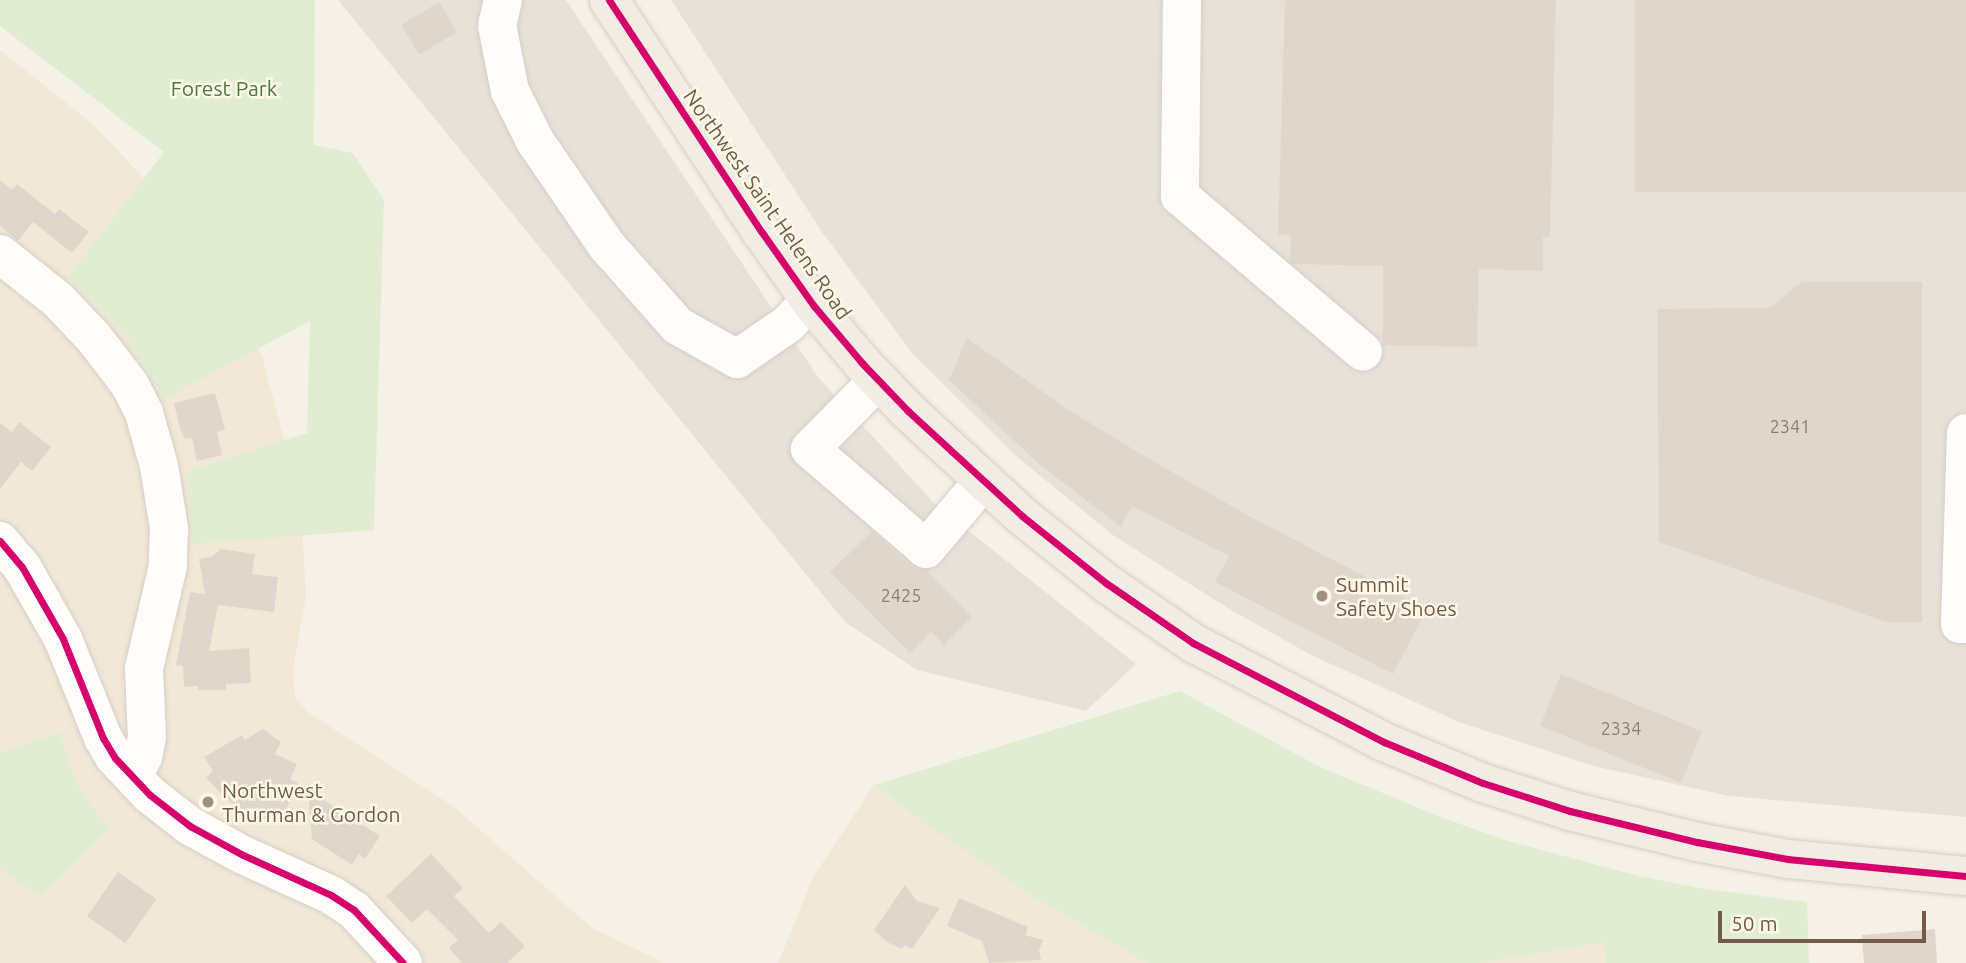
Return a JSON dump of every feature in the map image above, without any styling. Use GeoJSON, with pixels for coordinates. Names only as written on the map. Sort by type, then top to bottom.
{"type":"FeatureCollection","features":[{"type":"Feature","properties":{"kind":"main road","name":"Northwest Saint Helens Road"},"geometry":{"type":"LineString","coordinates":[[609,0],[717,167],[810,300],[878,380],[982,481],[1106,583],[1193,643],[1384,742],[1483,783],[1570,811],[1697,842],[1861,868],[1966,876]]}},
{"type":"Feature","properties":{"kind":"street"},"geometry":{"type":"LineString","coordinates":[[503,0],[498,25],[510,91],[535,141],[607,246],[678,326],[737,359],[788,324],[810,300]]}},
{"type":"Feature","properties":{"kind":"street"},"geometry":{"type":"LineString","coordinates":[[1182,0],[1180,195],[1363,352]]}},
{"type":"Feature","properties":{"kind":"street"},"geometry":{"type":"LineString","coordinates":[[0,254],[58,300],[94,338],[130,385],[144,413],[159,466],[169,528],[168,566],[144,668],[147,737],[143,757],[133,777]]}},
{"type":"Feature","properties":{"kind":"street"},"geometry":{"type":"LineString","coordinates":[[878,380],[810,449],[926,549],[982,481]]}},
{"type":"Feature","properties":{"kind":"street"},"geometry":{"type":"LineString","coordinates":[[1966,433],[1960,624],[1966,625]]}},
{"type":"Feature","properties":{"kind":"street"},"geometry":{"type":"LineString","coordinates":[[0,541],[22,567],[63,639],[103,738],[150,795],[190,826],[243,855],[331,895],[354,910],[402,963]]}},
{"type":"Feature","properties":{"kind":"shaded area"},"geometry":{"type":"Polygon","coordinates":[[[338,0],[566,0],[818,377],[935,504],[1136,664],[1086,711],[917,670],[845,622],[338,0]]]}},
{"type":"Feature","properties":{"kind":"shaded area"},"geometry":{"type":"Polygon","coordinates":[[[671,0],[1966,0],[1966,817],[1729,796],[1593,766],[1459,722],[1313,656],[1231,610],[1114,536],[1016,456],[912,353],[822,232],[671,0]]]}},
{"type":"Feature","properties":{"kind":"shaded area"},"geometry":{"type":"Polygon","coordinates":[[[0,50],[94,125],[194,232],[262,356],[301,502],[306,595],[293,671],[295,697],[309,713],[453,806],[592,928],[665,963],[0,963],[0,50]]]}},
{"type":"Feature","properties":{"kind":"shaded area"},"geometry":{"type":"Polygon","coordinates":[[[874,785],[928,826],[1035,898],[1147,963],[778,963],[813,877],[874,785]]]}},
{"type":"Feature","properties":{"kind":"shaded area"},"geometry":{"type":"Polygon","coordinates":[[[1606,943],[1606,963],[1480,963],[1606,943]]]}},
{"type":"Feature","properties":{"kind":"green space","name":"Forest Park"},"geometry":{"type":"Polygon","coordinates":[[[0,0],[315,0],[314,145],[353,153],[384,201],[374,530],[192,544],[187,471],[307,433],[310,321],[164,399],[125,334],[68,277],[164,152],[0,26],[0,0]]]}},
{"type":"Feature","properties":{"kind":"green space"},"geometry":{"type":"Polygon","coordinates":[[[1180,691],[1322,768],[1446,819],[1508,841],[1639,876],[1705,889],[1807,902],[1809,963],[1606,963],[1605,943],[1480,963],[1147,963],[1035,898],[928,826],[874,785],[1180,691]]]}},
{"type":"Feature","properties":{"kind":"green space"},"geometry":{"type":"Polygon","coordinates":[[[60,732],[83,795],[110,828],[41,897],[0,869],[0,753],[60,732]]]}},
{"type":"Feature","properties":{"kind":"building"},"geometry":{"type":"Polygon","coordinates":[[[1285,0],[1556,0],[1550,237],[1543,237],[1543,271],[1479,269],[1477,347],[1383,345],[1383,266],[1293,264],[1290,261],[1291,235],[1278,234],[1285,0]]]}},
{"type":"Feature","properties":{"kind":"building"},"geometry":{"type":"Polygon","coordinates":[[[1635,0],[1966,0],[1966,192],[1635,192],[1635,0]]]}},
{"type":"Feature","properties":{"kind":"building"},"geometry":{"type":"Polygon","coordinates":[[[439,2],[457,32],[419,55],[401,25],[439,2]]]}},
{"type":"Feature","properties":{"kind":"building"},"geometry":{"type":"Polygon","coordinates":[[[0,180],[12,190],[17,184],[55,214],[59,209],[89,232],[72,253],[33,222],[18,241],[0,226],[0,180]]]}},
{"type":"Feature","properties":{"kind":"building"},"geometry":{"type":"Polygon","coordinates":[[[1802,282],[1922,282],[1922,622],[1886,622],[1659,542],[1657,309],[1769,308],[1802,282]]]}},
{"type":"Feature","properties":{"kind":"building"},"geometry":{"type":"Polygon","coordinates":[[[967,338],[1070,411],[1151,460],[1249,516],[1427,609],[1393,674],[1215,582],[1229,556],[1132,506],[1121,527],[1040,465],[949,380],[967,338]]]}},
{"type":"Feature","properties":{"kind":"building"},"geometry":{"type":"Polygon","coordinates":[[[215,393],[225,429],[217,432],[222,455],[197,461],[192,438],[185,439],[174,403],[215,393]]]}},
{"type":"Feature","properties":{"kind":"building"},"geometry":{"type":"Polygon","coordinates":[[[19,422],[51,447],[32,471],[21,462],[0,489],[0,423],[12,432],[19,422]]]}},
{"type":"Feature","properties":{"kind":"building"},"geometry":{"type":"Polygon","coordinates":[[[872,531],[912,566],[926,570],[972,617],[944,645],[931,632],[910,653],[830,572],[872,531]]]}},
{"type":"Feature","properties":{"kind":"building"},"geometry":{"type":"Polygon","coordinates":[[[221,549],[255,554],[252,574],[278,577],[274,612],[218,605],[209,651],[249,648],[251,683],[226,684],[226,690],[184,687],[183,666],[176,665],[190,592],[205,594],[199,559],[211,557],[221,549]]]}},
{"type":"Feature","properties":{"kind":"building"},"geometry":{"type":"Polygon","coordinates":[[[1561,674],[1702,731],[1681,783],[1540,726],[1561,674]]]}},
{"type":"Feature","properties":{"kind":"building"},"geometry":{"type":"Polygon","coordinates":[[[263,729],[281,742],[275,754],[297,764],[290,779],[298,783],[282,819],[253,819],[227,800],[206,778],[213,771],[204,757],[242,735],[245,740],[263,729]]]}},
{"type":"Feature","properties":{"kind":"building"},"geometry":{"type":"Polygon","coordinates":[[[308,790],[380,836],[365,859],[359,854],[352,865],[312,839],[308,790]]]}},
{"type":"Feature","properties":{"kind":"building"},"geometry":{"type":"Polygon","coordinates":[[[431,854],[463,888],[454,896],[489,933],[501,922],[525,946],[507,963],[462,963],[449,948],[458,940],[427,909],[412,923],[386,896],[431,854]]]}},
{"type":"Feature","properties":{"kind":"building"},"geometry":{"type":"Polygon","coordinates":[[[118,872],[157,899],[126,943],[87,916],[118,872]]]}},
{"type":"Feature","properties":{"kind":"building"},"geometry":{"type":"Polygon","coordinates":[[[905,885],[917,901],[940,908],[912,949],[904,945],[902,949],[887,942],[874,930],[905,885]]]}},
{"type":"Feature","properties":{"kind":"building"},"geometry":{"type":"Polygon","coordinates":[[[959,898],[1028,927],[1025,935],[1043,940],[1039,951],[1041,960],[989,963],[982,941],[947,926],[959,898]]]}},
{"type":"Feature","properties":{"kind":"building"},"geometry":{"type":"Polygon","coordinates":[[[1935,929],[1937,963],[1864,963],[1862,935],[1935,929]]]}},
{"type":"Feature","properties":{"kind":"cycle path"},"geometry":{"type":"LineString","coordinates":[[609,0],[761,231],[814,306],[862,363],[908,411],[1022,516],[1106,583],[1193,643],[1384,742],[1483,783],[1570,811],[1697,842],[1788,859],[1966,876]]}},
{"type":"Feature","properties":{"kind":"cycle path"},"geometry":{"type":"LineString","coordinates":[[0,541],[22,567],[63,639],[103,738],[115,758],[150,795],[190,826],[243,855],[331,895],[354,910],[403,963]]}},
{"type":"Feature","properties":{"kind":"place","name":"Summit Safety Shoes"},"geometry":{"type":"Point","coordinates":[1322,596]}},
{"type":"Feature","properties":{"kind":"place","name":"Northwest Thurman & Gordon"},"geometry":{"type":"Point","coordinates":[208,802]}}]}
